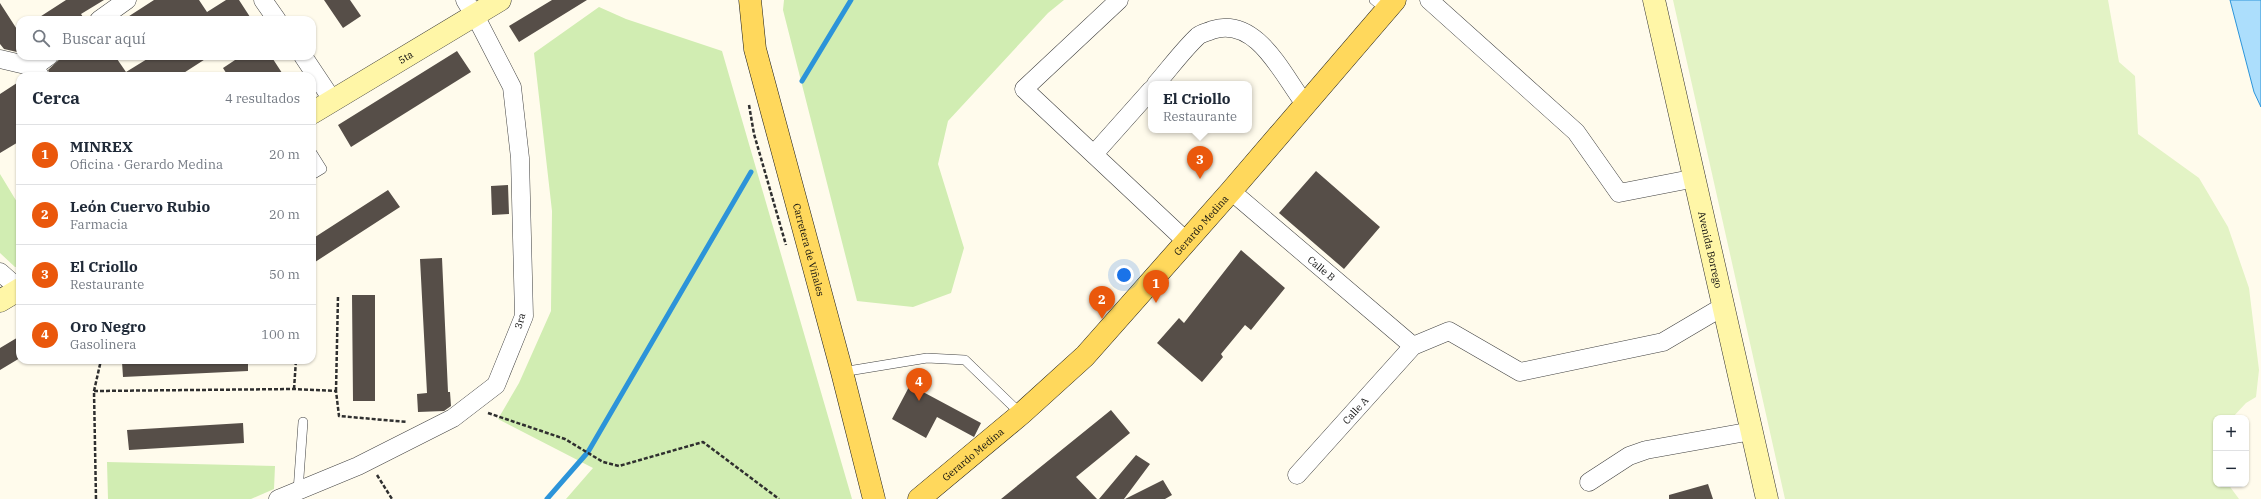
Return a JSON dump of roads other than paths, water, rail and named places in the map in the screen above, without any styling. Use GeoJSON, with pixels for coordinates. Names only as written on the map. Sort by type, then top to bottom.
{"type":"FeatureCollection","features":[{"type":"Feature","properties":{"kind":"main road","name":"5ta"},"geometry":{"type":"LineString","coordinates":[[316,112],[470,8],[500,0]]}},
{"type":"Feature","properties":{"kind":"main road","name":"Carretera de Viñales"},"geometry":{"type":"LineString","coordinates":[[750,0],[755,49],[842,372],[874,499]]}},
{"type":"Feature","properties":{"kind":"main road","name":"Avenida Borrego"},"geometry":{"type":"LineString","coordinates":[[1654,0],[1696,178],[1767,499]]}},
{"type":"Feature","properties":{"kind":"main road","name":"Gerardo Medina"},"geometry":{"type":"LineString","coordinates":[[919,499],[1021,414],[1085,356],[1231,191],[1305,104],[1385,3]]}},
{"type":"Feature","properties":{"kind":"main road"},"geometry":{"type":"LineString","coordinates":[[0,301],[16,290]]}},
{"type":"Feature","properties":{"kind":"street"},"geometry":{"type":"LineString","coordinates":[[105,16],[127,0]]}},
{"type":"Feature","properties":{"kind":"street"},"geometry":{"type":"LineString","coordinates":[[263,0],[274,16]]}},
{"type":"Feature","properties":{"kind":"street"},"geometry":{"type":"LineString","coordinates":[[1119,0],[1024,88],[1186,241]]}},
{"type":"Feature","properties":{"kind":"street"},"geometry":{"type":"LineString","coordinates":[[1428,0],[1576,132],[1619,192],[1696,178]]}},
{"type":"Feature","properties":{"kind":"street","name":"3ra"},"geometry":{"type":"LineString","coordinates":[[278,499],[368,461],[453,418],[468,407],[496,386],[524,316],[520,158],[512,87],[470,8]]}},
{"type":"Feature","properties":{"kind":"street"},"geometry":{"type":"LineString","coordinates":[[1159,81],[1200,34],[1222,27],[1247,32],[1275,59],[1290,85],[1305,104]]}},
{"type":"Feature","properties":{"kind":"street"},"geometry":{"type":"LineString","coordinates":[[0,59],[37,71],[46,60]]}},
{"type":"Feature","properties":{"kind":"street"},"geometry":{"type":"LineString","coordinates":[[305,60],[313,72]]}},
{"type":"Feature","properties":{"kind":"street"},"geometry":{"type":"LineString","coordinates":[[316,76],[333,101]]}},
{"type":"Feature","properties":{"kind":"street"},"geometry":{"type":"LineString","coordinates":[[1094,154],[1148,93]]}},
{"type":"Feature","properties":{"kind":"street","name":"Calle B"},"geometry":{"type":"LineString","coordinates":[[1231,191],[1413,346]]}},
{"type":"Feature","properties":{"kind":"street"},"geometry":{"type":"LineString","coordinates":[[0,272],[16,286]]}},
{"type":"Feature","properties":{"kind":"street"},"geometry":{"type":"LineString","coordinates":[[1413,346],[1449,331],[1520,372],[1663,342],[1724,306]]}},
{"type":"Feature","properties":{"kind":"street","name":"Calle A"},"geometry":{"type":"LineString","coordinates":[[1297,475],[1413,346]]}},
{"type":"Feature","properties":{"kind":"street"},"geometry":{"type":"LineString","coordinates":[[1589,482],[1630,456],[1646,450],[1752,431]]}},
{"type":"Feature","properties":{"kind":"lane"},"geometry":{"type":"LineString","coordinates":[[316,159],[322,169],[316,172]]}},
{"type":"Feature","properties":{"kind":"lane"},"geometry":{"type":"LineString","coordinates":[[842,372],[927,358],[965,360],[1021,414]]}},
{"type":"Feature","properties":{"kind":"lane"},"geometry":{"type":"LineString","coordinates":[[298,491],[303,422]]}},
{"type":"Feature","properties":{"kind":"water"},"geometry":{"type":"Polygon","coordinates":[[[2230,0],[2261,0],[2261,107],[2254,92],[2230,0]]]}},
{"type":"Feature","properties":{"kind":"waterway"},"geometry":{"type":"LineString","coordinates":[[802,81],[851,0]]}},
{"type":"Feature","properties":{"kind":"waterway"},"geometry":{"type":"LineString","coordinates":[[547,499],[588,452],[751,172]]}},
{"type":"Feature","properties":{"kind":"place","name":"El Criollo"},"geometry":{"type":"Point","coordinates":[1200,179]}},
{"type":"Feature","properties":{"kind":"place","name":"MINREX"},"geometry":{"type":"Point","coordinates":[1156,303]}},
{"type":"Feature","properties":{"kind":"place","name":"León Cuervo Rubio"},"geometry":{"type":"Point","coordinates":[1102,319]}},
{"type":"Feature","properties":{"kind":"place","name":"Oro Negro"},"geometry":{"type":"Point","coordinates":[919,401]}}]}
